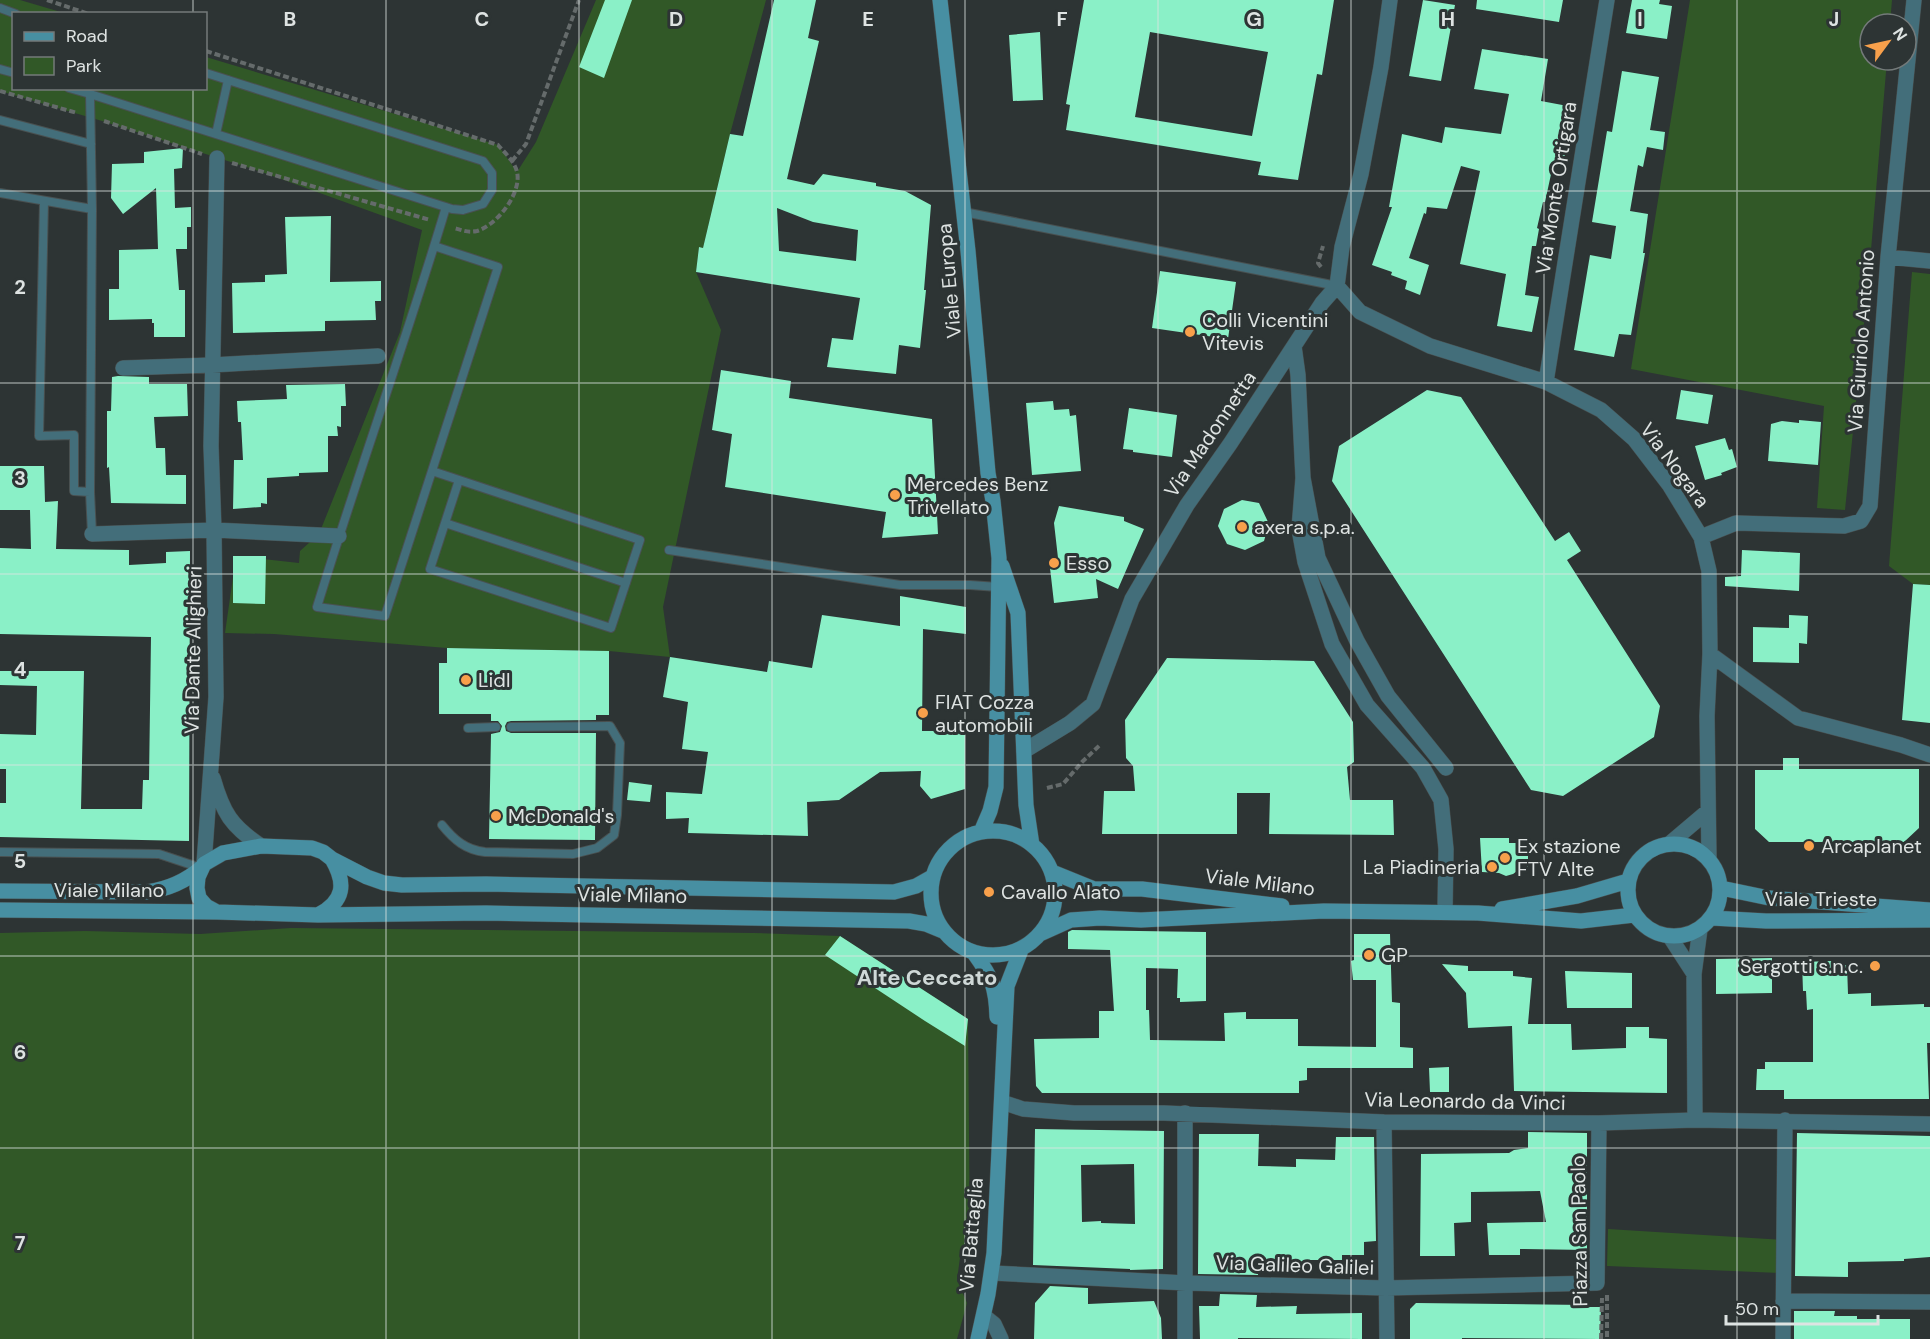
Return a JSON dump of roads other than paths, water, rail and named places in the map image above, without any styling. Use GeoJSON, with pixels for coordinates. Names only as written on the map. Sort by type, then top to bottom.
{"type":"FeatureCollection","features":[{"type":"Feature","properties":{"kind":"main road","name":"Viale Europa"},"geometry":{"type":"LineString","coordinates":[[940,0],[964,212],[988,473],[999,558],[996,787],[990,811],[981,832]]}},
{"type":"Feature","properties":{"kind":"main road","name":"Viale Europa"},"geometry":{"type":"LineString","coordinates":[[999,558],[1018,613],[1026,805],[1032,845]]}},
{"type":"Feature","properties":{"kind":"main road"},"geometry":{"type":"LineString","coordinates":[[943,931],[933,911],[932,877],[939,861],[950,848],[964,838],[981,832],[994,831],[1021,837],[1032,845],[1047,862],[1052,872]]}},
{"type":"Feature","properties":{"kind":"main road"},"geometry":{"type":"LineString","coordinates":[[1670,937],[1644,926],[1634,915],[1627,893],[1633,867],[1642,856],[1655,848],[1669,843],[1684,844],[1698,850],[1709,859],[1718,873],[1721,888],[1719,904],[1706,924]]}},
{"type":"Feature","properties":{"kind":"main road","name":"Viale Milano"},"geometry":{"type":"LineString","coordinates":[[0,891],[147,892],[161,890],[178,884],[224,852],[261,846],[312,848],[367,877],[384,883],[402,885],[486,884],[894,892],[932,877]]}},
{"type":"Feature","properties":{"kind":"main road"},"geometry":{"type":"LineString","coordinates":[[318,915],[338,898],[341,887],[340,876],[332,859]]}},
{"type":"Feature","properties":{"kind":"main road"},"geometry":{"type":"LineString","coordinates":[[202,866],[197,888],[200,898],[206,906],[217,912]]}},
{"type":"Feature","properties":{"kind":"main road","name":"Viale Milano"},"geometry":{"type":"LineString","coordinates":[[1052,872],[1094,889],[1142,889],[1324,911]]}},
{"type":"Feature","properties":{"kind":"main road","name":"Viale Milano"},"geometry":{"type":"LineString","coordinates":[[1040,934],[1052,915],[1054,905],[1055,883],[1052,872]]}},
{"type":"Feature","properties":{"kind":"main road"},"geometry":{"type":"LineString","coordinates":[[1478,913],[1577,896],[1628,881]]}},
{"type":"Feature","properties":{"kind":"main road","name":"Viale Trieste"},"geometry":{"type":"LineString","coordinates":[[1721,888],[1769,898],[1930,910]]}},
{"type":"Feature","properties":{"kind":"main road","name":"Viale Milano"},"geometry":{"type":"LineString","coordinates":[[0,910],[318,915],[486,913],[909,921],[926,924],[943,931],[957,944],[974,953],[997,956],[1021,950],[1040,934],[1071,920],[1100,918],[1141,920],[1324,911]]}},
{"type":"Feature","properties":{"kind":"main road"},"geometry":{"type":"LineString","coordinates":[[1324,911],[1478,913],[1581,921],[1634,915]]}},
{"type":"Feature","properties":{"kind":"main road","name":"Viale Trieste"},"geometry":{"type":"LineString","coordinates":[[1670,937],[1685,936],[1706,924],[1766,921],[1930,920]]}},
{"type":"Feature","properties":{"kind":"main road","name":"Via Battaglia"},"geometry":{"type":"LineString","coordinates":[[978,1339],[992,1273],[1007,986],[1021,950]]}},
{"type":"Feature","properties":{"kind":"main road","name":"Via Battaglia"},"geometry":{"type":"LineString","coordinates":[[974,953],[987,972],[996,993],[1000,1134]]}},
{"type":"Feature","properties":{"kind":"street"},"geometry":{"type":"LineString","coordinates":[[1337,286],[1342,247],[1361,174],[1381,67],[1390,0]]}},
{"type":"Feature","properties":{"kind":"street","name":"Via Monte Ortigara"},"geometry":{"type":"LineString","coordinates":[[1546,382],[1607,0]]}},
{"type":"Feature","properties":{"kind":"street","name":"Via Giuriolo Antonio"},"geometry":{"type":"LineString","coordinates":[[1701,537],[1736,523],[1844,526],[1861,521],[1870,506],[1888,257],[1914,0]]}},
{"type":"Feature","properties":{"kind":"street","name":"Via Dante Alighieri"},"geometry":{"type":"LineString","coordinates":[[202,866],[216,697],[211,446],[217,159]]}},
{"type":"Feature","properties":{"kind":"street"},"geometry":{"type":"LineString","coordinates":[[1888,257],[1930,261]]}},
{"type":"Feature","properties":{"kind":"street","name":"Via Madonnetta"},"geometry":{"type":"LineString","coordinates":[[1024,751],[1070,723],[1094,704],[1132,599],[1187,505],[1230,444],[1322,303],[1337,286]]}},
{"type":"Feature","properties":{"kind":"street","name":"Via Nogara"},"geometry":{"type":"LineString","coordinates":[[1337,286],[1360,312],[1430,346],[1546,382],[1601,410],[1634,439],[1670,486],[1701,537],[1709,571],[1710,654],[1707,716],[1709,859]]}},
{"type":"Feature","properties":{"kind":"street"},"geometry":{"type":"LineString","coordinates":[[1294,346],[1298,375],[1303,478],[1299,529],[1305,562],[1332,644],[1367,705],[1423,768],[1441,800],[1446,849],[1445,912]]}},
{"type":"Feature","properties":{"kind":"street"},"geometry":{"type":"LineString","coordinates":[[123,368],[378,356]]}},
{"type":"Feature","properties":{"kind":"street"},"geometry":{"type":"LineString","coordinates":[[1303,478],[1318,558],[1357,641],[1388,696],[1446,768]]}},
{"type":"Feature","properties":{"kind":"street"},"geometry":{"type":"LineString","coordinates":[[92,534],[214,530],[339,536]]}},
{"type":"Feature","properties":{"kind":"street"},"geometry":{"type":"LineString","coordinates":[[1710,654],[1798,718],[1930,755]]}},
{"type":"Feature","properties":{"kind":"street","name":"Via Dante Alighieri"},"geometry":{"type":"LineString","coordinates":[[210,770],[222,804],[233,825],[261,846]]}},
{"type":"Feature","properties":{"kind":"street"},"geometry":{"type":"LineString","coordinates":[[1669,843],[1708,811]]}},
{"type":"Feature","properties":{"kind":"street"},"geometry":{"type":"LineString","coordinates":[[1695,1120],[1694,974],[1706,924]]}},
{"type":"Feature","properties":{"kind":"street"},"geometry":{"type":"LineString","coordinates":[[1670,937],[1694,974]]}},
{"type":"Feature","properties":{"kind":"street","name":"Via Leonardo da Vinci"},"geometry":{"type":"LineString","coordinates":[[1002,1102],[1023,1109],[1074,1113],[1185,1113],[1384,1122],[1599,1123],[1785,1120],[1930,1124]]}},
{"type":"Feature","properties":{"kind":"street"},"geometry":{"type":"LineString","coordinates":[[1185,1113],[1185,1339]]}},
{"type":"Feature","properties":{"kind":"street"},"geometry":{"type":"LineString","coordinates":[[1783,1339],[1785,1120]]}},
{"type":"Feature","properties":{"kind":"street"},"geometry":{"type":"LineString","coordinates":[[1384,1122],[1387,1339]]}},
{"type":"Feature","properties":{"kind":"street","name":"Piazza San Paolo"},"geometry":{"type":"LineString","coordinates":[[1599,1123],[1602,1285]]}},
{"type":"Feature","properties":{"kind":"street","name":"Via Galileo Galilei"},"geometry":{"type":"LineString","coordinates":[[992,1273],[1186,1283],[1386,1288],[1602,1285]]}},
{"type":"Feature","properties":{"kind":"street"},"geometry":{"type":"LineString","coordinates":[[1783,1300],[1930,1302]]}},
{"type":"Feature","properties":{"kind":"street"},"geometry":{"type":"LineString","coordinates":[[984,1316],[994,1324],[1001,1339]]}},
{"type":"Feature","properties":{"kind":"lane"},"geometry":{"type":"LineString","coordinates":[[76,90],[446,207],[464,210],[483,204],[492,190],[492,173],[483,161],[207,74]]}},
{"type":"Feature","properties":{"kind":"lane"},"geometry":{"type":"LineString","coordinates":[[216,134],[228,80]]}},
{"type":"Feature","properties":{"kind":"lane"},"geometry":{"type":"LineString","coordinates":[[90,94],[92,209],[90,492],[92,534]]}},
{"type":"Feature","properties":{"kind":"lane"},"geometry":{"type":"LineString","coordinates":[[0,120],[91,144]]}},
{"type":"Feature","properties":{"kind":"lane"},"geometry":{"type":"LineString","coordinates":[[0,193],[92,209]]}},
{"type":"Feature","properties":{"kind":"lane"},"geometry":{"type":"LineString","coordinates":[[44,201],[39,436],[74,435],[74,491],[90,492]]}},
{"type":"Feature","properties":{"kind":"lane"},"geometry":{"type":"LineString","coordinates":[[434,246],[498,267],[432,471],[385,616],[317,607],[398,363],[434,246],[446,207]]}},
{"type":"Feature","properties":{"kind":"lane"},"geometry":{"type":"LineString","coordinates":[[964,212],[1337,286]]}},
{"type":"Feature","properties":{"kind":"lane"},"geometry":{"type":"LineString","coordinates":[[432,471],[640,540],[611,628],[430,569],[459,480]]}},
{"type":"Feature","properties":{"kind":"lane"},"geometry":{"type":"LineString","coordinates":[[445,523],[626,583]]}},
{"type":"Feature","properties":{"kind":"lane"},"geometry":{"type":"LineString","coordinates":[[669,550],[900,585],[998,587]]}},
{"type":"Feature","properties":{"kind":"lane"},"geometry":{"type":"LineString","coordinates":[[442,825],[455,840],[473,851],[518,854],[573,854],[597,848],[614,836],[620,743],[610,726],[511,727]]}},
{"type":"Feature","properties":{"kind":"lane"},"geometry":{"type":"LineString","coordinates":[[468,728],[496,727]]}},
{"type":"Feature","properties":{"kind":"lane"},"geometry":{"type":"LineString","coordinates":[[0,852],[159,854],[202,866]]}},
{"type":"Feature","properties":{"kind":"place","name":"Colli Vicentini Vitevis"},"geometry":{"type":"Point","coordinates":[1190,332]}},
{"type":"Feature","properties":{"kind":"place","name":"Mercedes Benz Trivellato"},"geometry":{"type":"Point","coordinates":[895,495]}},
{"type":"Feature","properties":{"kind":"place","name":"axera s.p.a."},"geometry":{"type":"Point","coordinates":[1242,527]}},
{"type":"Feature","properties":{"kind":"place","name":"Esso"},"geometry":{"type":"Point","coordinates":[1054,563]}},
{"type":"Feature","properties":{"kind":"place","name":"Lidl"},"geometry":{"type":"Point","coordinates":[466,680]}},
{"type":"Feature","properties":{"kind":"place","name":"FIAT Cozza automobili"},"geometry":{"type":"Point","coordinates":[923,713]}},
{"type":"Feature","properties":{"kind":"place","name":"McDonald's"},"geometry":{"type":"Point","coordinates":[496,816]}},
{"type":"Feature","properties":{"kind":"place","name":"Arcaplanet"},"geometry":{"type":"Point","coordinates":[1809,846]}},
{"type":"Feature","properties":{"kind":"place","name":"Ex stazione FTV Alte"},"geometry":{"type":"Point","coordinates":[1505,858]}},
{"type":"Feature","properties":{"kind":"place","name":"La Piadineria"},"geometry":{"type":"Point","coordinates":[1492,867]}},
{"type":"Feature","properties":{"kind":"place","name":"Cavallo Alato"},"geometry":{"type":"Point","coordinates":[989,892]}},
{"type":"Feature","properties":{"kind":"place","name":"GP"},"geometry":{"type":"Point","coordinates":[1369,955]}},
{"type":"Feature","properties":{"kind":"place","name":"Sergotti s.n.c."},"geometry":{"type":"Point","coordinates":[1875,966]}},
{"type":"Feature","properties":{"kind":"district","name":"Alte Ceccato"},"geometry":{"type":"Point","coordinates":[927,977]}}]}
